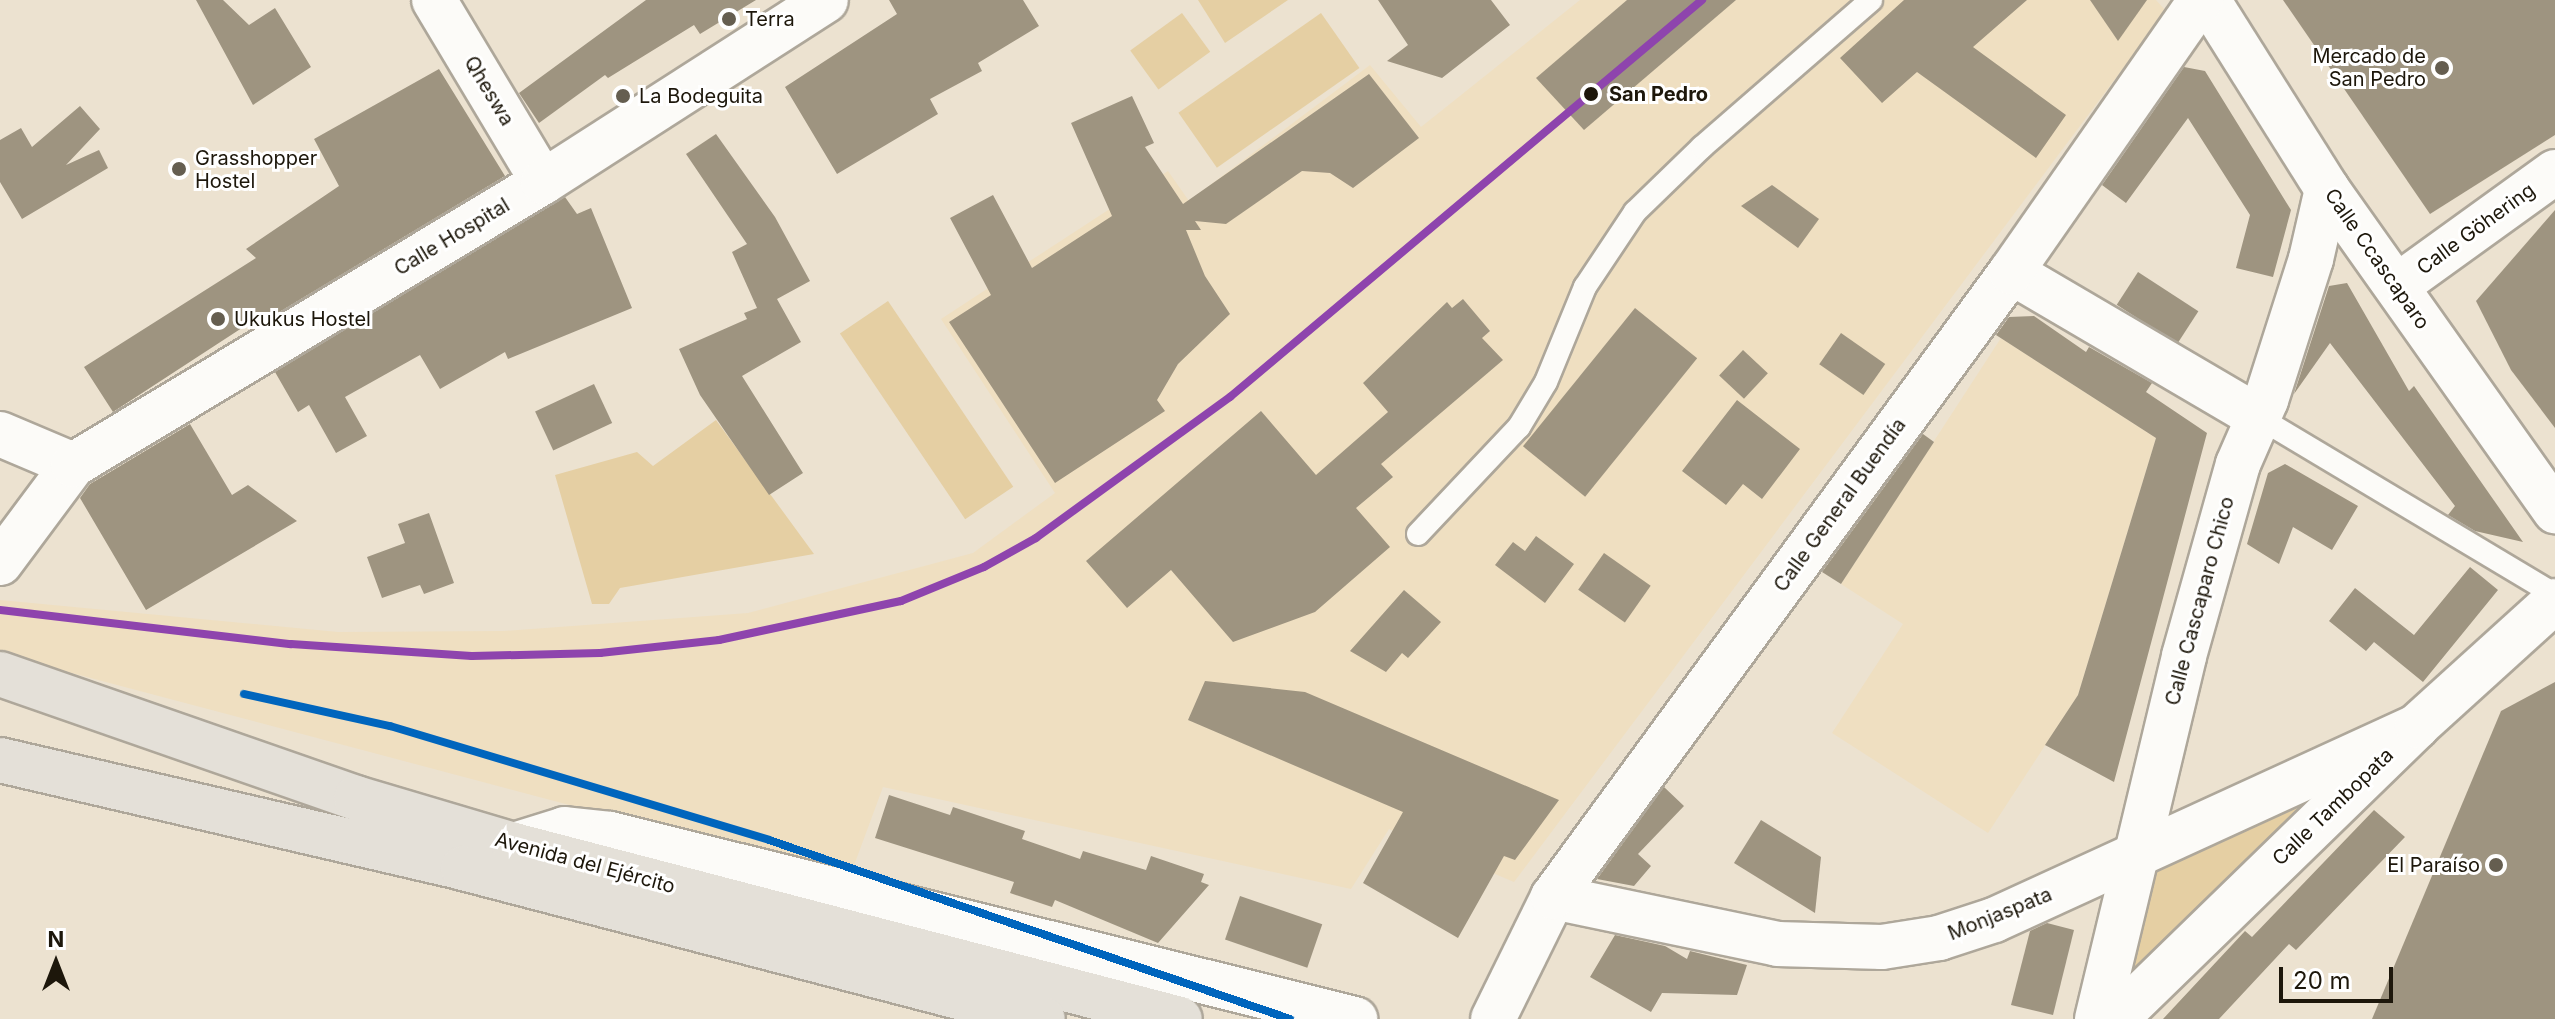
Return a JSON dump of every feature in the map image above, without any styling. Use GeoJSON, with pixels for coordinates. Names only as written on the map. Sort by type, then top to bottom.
{"type":"FeatureCollection","features":[{"type":"Feature","properties":{"kind":"main road","name":"Avenida del Ejército"},"geometry":{"type":"LineString","coordinates":[[0,674],[356,798],[514,845],[1180,1019]]}},
{"type":"Feature","properties":{"kind":"main road","name":"Avenida del Ejército"},"geometry":{"type":"LineString","coordinates":[[0,760],[463,868],[1043,1019]]}},
{"type":"Feature","properties":{"kind":"street","name":"Qheswa"},"geometry":{"type":"LineString","coordinates":[[434,0],[543,182]]}},
{"type":"Feature","properties":{"kind":"street","name":"Calle Hospital"},"geometry":{"type":"LineString","coordinates":[[73,465],[543,182],[826,0]]}},
{"type":"Feature","properties":{"kind":"street","name":"Calle General Buendía"},"geometry":{"type":"LineString","coordinates":[[1493,1019],[1553,897],[2011,272],[2201,0]]}},
{"type":"Feature","properties":{"kind":"street","name":"Calle Ccascaparo"},"geometry":{"type":"LineString","coordinates":[[2208,0],[2327,189],[2555,511]]}},
{"type":"Feature","properties":{"kind":"street","name":"Calle Göhering"},"geometry":{"type":"LineString","coordinates":[[2397,286],[2554,173]]}},
{"type":"Feature","properties":{"kind":"street","name":"Calle Cascaparo Chico"},"geometry":{"type":"LineString","coordinates":[[2097,1019],[2134,855],[2238,464],[2258,417],[2311,259],[2327,189]]}},
{"type":"Feature","properties":{"kind":"street"},"geometry":{"type":"LineString","coordinates":[[2011,272],[2258,417]]}},
{"type":"Feature","properties":{"kind":"street"},"geometry":{"type":"LineString","coordinates":[[0,434],[73,465],[0,563]]}},
{"type":"Feature","properties":{"kind":"street","name":"Calle Tambopata"},"geometry":{"type":"LineString","coordinates":[[2116,1019],[2417,726],[2555,598]]}},
{"type":"Feature","properties":{"kind":"street"},"geometry":{"type":"LineString","coordinates":[[2486,664],[2555,648]]}},
{"type":"Feature","properties":{"kind":"street","name":"Monjaspata"},"geometry":{"type":"LineString","coordinates":[[1553,897],[1777,944],[1882,947],[1939,938],[1994,920],[2417,726]]}},
{"type":"Feature","properties":{"kind":"street"},"geometry":{"type":"LineString","coordinates":[[514,845],[565,829],[610,834],[1355,1019]]}},
{"type":"Feature","properties":{"kind":"lane"},"geometry":{"type":"LineString","coordinates":[[1418,534],[1519,427],[1546,382],[1585,287],[1635,212],[1702,147],[1871,0]]}},
{"type":"Feature","properties":{"kind":"lane"},"geometry":{"type":"LineString","coordinates":[[2258,417],[2555,598]]}},
{"type":"Feature","properties":{"kind":"shaded area"},"geometry":{"type":"Polygon","coordinates":[[[1198,0],[1288,0],[1225,43],[1198,0]]]}},
{"type":"Feature","properties":{"kind":"shaded area"},"geometry":{"type":"Polygon","coordinates":[[[1580,0],[2156,0],[2166,11],[1514,882],[1389,829],[1351,889],[883,787],[849,879],[0,654],[0,600],[338,632],[503,631],[748,613],[973,553],[1055,493],[941,319],[1168,171],[1189,201],[1370,65],[1421,127],[1580,0]]]}},
{"type":"Feature","properties":{"kind":"shaded area"},"geometry":{"type":"Polygon","coordinates":[[[1182,13],[1210,52],[1158,89],[1130,51],[1182,13]]]}},
{"type":"Feature","properties":{"kind":"shaded area"},"geometry":{"type":"Polygon","coordinates":[[[1321,13],[1359,68],[1217,168],[1178,113],[1321,13]]]}},
{"type":"Feature","properties":{"kind":"shaded area"},"geometry":{"type":"Polygon","coordinates":[[[888,301],[1013,487],[965,519],[840,333],[888,301]]]}},
{"type":"Feature","properties":{"kind":"shaded area"},"geometry":{"type":"Polygon","coordinates":[[[2001,338],[2156,438],[2078,695],[1988,833],[1832,733],[1903,624],[1841,584],[2001,338]]]}},
{"type":"Feature","properties":{"kind":"shaded area"},"geometry":{"type":"Polygon","coordinates":[[[716,420],[814,554],[620,588],[609,604],[592,604],[555,475],[637,452],[653,466],[716,420]]]}},
{"type":"Feature","properties":{"kind":"shaded area"},"geometry":{"type":"Polygon","coordinates":[[[2336,786],[2130,984],[2156,868],[2336,786]]]}},
{"type":"Feature","properties":{"kind":"building"},"geometry":{"type":"Polygon","coordinates":[[[196,0],[223,0],[249,25],[275,8],[311,67],[253,105],[196,0]]]}},
{"type":"Feature","properties":{"kind":"building"},"geometry":{"type":"Polygon","coordinates":[[[646,0],[756,0],[700,34],[694,25],[608,78],[605,75],[539,123],[519,93],[646,0]]]}},
{"type":"Feature","properties":{"kind":"building"},"geometry":{"type":"Polygon","coordinates":[[[889,0],[1023,0],[1039,26],[978,63],[982,71],[930,99],[938,114],[837,174],[785,87],[897,14],[889,0]]]}},
{"type":"Feature","properties":{"kind":"building"},"geometry":{"type":"Polygon","coordinates":[[[1378,0],[1491,0],[1510,25],[1442,78],[1387,61],[1408,45],[1378,0]]]}},
{"type":"Feature","properties":{"kind":"building"},"geometry":{"type":"Polygon","coordinates":[[[1627,0],[1736,0],[1584,130],[1536,78],[1627,0]]]}},
{"type":"Feature","properties":{"kind":"building"},"geometry":{"type":"Polygon","coordinates":[[[1904,0],[2027,0],[1973,47],[2066,115],[2036,158],[1917,72],[1882,103],[1840,58],[1904,0]]]}},
{"type":"Feature","properties":{"kind":"building"},"geometry":{"type":"Polygon","coordinates":[[[2090,0],[2147,0],[2118,41],[2090,0]]]}},
{"type":"Feature","properties":{"kind":"building","name":"Mercado de San Pedro"},"geometry":{"type":"Polygon","coordinates":[[[2283,0],[2555,0],[2555,135],[2430,214],[2283,0]]]}},
{"type":"Feature","properties":{"kind":"building"},"geometry":{"type":"Polygon","coordinates":[[[2184,67],[2205,71],[2291,210],[2273,277],[2236,268],[2250,215],[2188,118],[2126,203],[2102,185],[2184,67]]]}},
{"type":"Feature","properties":{"kind":"building"},"geometry":{"type":"Polygon","coordinates":[[[439,69],[505,176],[251,329],[248,324],[113,412],[84,367],[256,258],[246,249],[339,186],[314,139],[439,69]]]}},
{"type":"Feature","properties":{"kind":"building"},"geometry":{"type":"Polygon","coordinates":[[[1369,74],[1419,138],[1353,188],[1330,173],[1302,171],[1226,224],[1195,221],[1201,230],[1186,230],[1205,276],[1230,314],[1178,364],[1157,400],[1165,411],[1055,483],[949,322],[991,295],[950,218],[993,195],[1032,268],[1112,216],[1071,123],[1132,96],[1154,143],[1145,147],[1183,204],[1369,74]]]}},
{"type":"Feature","properties":{"kind":"building"},"geometry":{"type":"Polygon","coordinates":[[[80,106],[100,129],[66,165],[99,150],[108,168],[22,219],[0,182],[0,140],[21,128],[32,147],[80,106]]]}},
{"type":"Feature","properties":{"kind":"building"},"geometry":{"type":"Polygon","coordinates":[[[716,134],[775,217],[810,281],[777,299],[801,342],[742,376],[803,473],[769,495],[700,395],[679,349],[747,319],[744,313],[757,308],[732,252],[747,244],[686,154],[716,134]]]}},
{"type":"Feature","properties":{"kind":"building"},"geometry":{"type":"Polygon","coordinates":[[[1772,185],[1819,219],[1798,248],[1741,206],[1772,185]]]}},
{"type":"Feature","properties":{"kind":"building"},"geometry":{"type":"Polygon","coordinates":[[[565,197],[577,214],[591,208],[632,308],[508,359],[505,352],[440,389],[420,355],[345,397],[367,436],[336,453],[309,405],[298,412],[275,372],[565,197]]]}},
{"type":"Feature","properties":{"kind":"building"},"geometry":{"type":"Polygon","coordinates":[[[2555,210],[2555,428],[2511,370],[2476,301],[2555,210]]]}},
{"type":"Feature","properties":{"kind":"building"},"geometry":{"type":"Polygon","coordinates":[[[2138,272],[2198,311],[2177,344],[2117,305],[2138,272]]]}},
{"type":"Feature","properties":{"kind":"building"},"geometry":{"type":"Polygon","coordinates":[[[2347,283],[2409,391],[2414,386],[2523,542],[2475,531],[2448,515],[2455,506],[2330,343],[2294,394],[2329,286],[2347,283]]]}},
{"type":"Feature","properties":{"kind":"building"},"geometry":{"type":"Polygon","coordinates":[[[1463,299],[1490,331],[1482,338],[1503,360],[1381,464],[1393,477],[1356,508],[1390,547],[1315,612],[1233,642],[1171,570],[1127,608],[1086,561],[1261,411],[1316,475],[1388,412],[1363,383],[1447,302],[1452,308],[1463,299]]]}},
{"type":"Feature","properties":{"kind":"building"},"geometry":{"type":"Polygon","coordinates":[[[1635,308],[1697,358],[1585,497],[1523,446],[1635,308]]]}},
{"type":"Feature","properties":{"kind":"building"},"geometry":{"type":"Polygon","coordinates":[[[2034,316],[2086,352],[2089,347],[2152,383],[2146,392],[2207,433],[2114,782],[2045,745],[2078,695],[2156,438],[1996,335],[2009,317],[2034,316]]]}},
{"type":"Feature","properties":{"kind":"building"},"geometry":{"type":"Polygon","coordinates":[[[1841,333],[1885,364],[1863,395],[1819,364],[1841,333]]]}},
{"type":"Feature","properties":{"kind":"building"},"geometry":{"type":"Polygon","coordinates":[[[1743,350],[1768,373],[1744,399],[1719,376],[1743,350]]]}},
{"type":"Feature","properties":{"kind":"building"},"geometry":{"type":"Polygon","coordinates":[[[594,384],[612,423],[553,450],[535,411],[594,384]]]}},
{"type":"Feature","properties":{"kind":"building"},"geometry":{"type":"Polygon","coordinates":[[[1737,400],[1800,449],[1762,499],[1743,484],[1726,505],[1682,471],[1737,400]]]}},
{"type":"Feature","properties":{"kind":"building"},"geometry":{"type":"Polygon","coordinates":[[[190,424],[232,495],[248,485],[297,521],[146,610],[80,498],[90,484],[190,424]]]}},
{"type":"Feature","properties":{"kind":"building"},"geometry":{"type":"Polygon","coordinates":[[[1923,434],[1934,442],[1841,584],[1822,572],[1923,434]]]}},
{"type":"Feature","properties":{"kind":"building"},"geometry":{"type":"Polygon","coordinates":[[[2285,464],[2358,506],[2332,550],[2293,527],[2279,564],[2247,544],[2268,473],[2285,464]]]}},
{"type":"Feature","properties":{"kind":"building"},"geometry":{"type":"Polygon","coordinates":[[[429,513],[454,583],[424,594],[420,585],[382,598],[367,557],[405,543],[398,524],[429,513]]]}},
{"type":"Feature","properties":{"kind":"building"},"geometry":{"type":"Polygon","coordinates":[[[1536,536],[1574,564],[1545,603],[1495,565],[1513,542],[1525,551],[1536,536]]]}},
{"type":"Feature","properties":{"kind":"building"},"geometry":{"type":"Polygon","coordinates":[[[1604,553],[1651,586],[1625,623],[1578,590],[1604,553]]]}},
{"type":"Feature","properties":{"kind":"building"},"geometry":{"type":"Polygon","coordinates":[[[2470,567],[2498,590],[2423,682],[2374,642],[2366,651],[2329,621],[2355,588],[2414,635],[2470,567]]]}},
{"type":"Feature","properties":{"kind":"building"},"geometry":{"type":"Polygon","coordinates":[[[1404,590],[1441,622],[1408,658],[1402,653],[1386,672],[1350,651],[1404,590]]]}},
{"type":"Feature","properties":{"kind":"building"},"geometry":{"type":"Polygon","coordinates":[[[1205,681],[1305,692],[1559,800],[1515,860],[1504,856],[1458,938],[1363,883],[1403,812],[1188,720],[1205,681]]]}},
{"type":"Feature","properties":{"kind":"building","name":"El Paraíso"},"geometry":{"type":"Polygon","coordinates":[[[2555,682],[2555,1019],[2372,1019],[2501,711],[2555,682]]]}},
{"type":"Feature","properties":{"kind":"building"},"geometry":{"type":"Polygon","coordinates":[[[1664,787],[1684,806],[1638,854],[1651,866],[1634,886],[1597,879],[1664,787]]]}},
{"type":"Feature","properties":{"kind":"building"},"geometry":{"type":"Polygon","coordinates":[[[889,795],[950,815],[953,807],[1025,831],[1022,839],[1080,859],[1083,851],[1146,870],[1151,856],[1204,874],[1201,882],[1209,885],[1158,943],[1055,900],[1052,907],[1010,893],[1014,882],[875,838],[889,795]]]}},
{"type":"Feature","properties":{"kind":"building"},"geometry":{"type":"Polygon","coordinates":[[[2374,810],[2405,837],[2296,950],[2289,944],[2219,1019],[2163,1019],[2245,931],[2252,937],[2374,810]]]}},
{"type":"Feature","properties":{"kind":"building"},"geometry":{"type":"Polygon","coordinates":[[[1761,820],[1821,857],[1815,913],[1734,863],[1761,820]]]}},
{"type":"Feature","properties":{"kind":"building"},"geometry":{"type":"Polygon","coordinates":[[[1240,896],[1322,924],[1307,968],[1225,939],[1240,896]]]}},
{"type":"Feature","properties":{"kind":"building"},"geometry":{"type":"Polygon","coordinates":[[[2047,923],[2074,930],[2053,1015],[2011,1005],[2030,931],[2047,923]]]}},
{"type":"Feature","properties":{"kind":"building"},"geometry":{"type":"Polygon","coordinates":[[[1615,935],[1665,946],[1687,959],[1690,951],[1747,965],[1737,995],[1662,993],[1651,1012],[1590,977],[1615,935]]]}},
{"type":"Feature","properties":{"kind":"transit line"},"geometry":{"type":"LineString","coordinates":[[0,610],[291,644],[472,656],[600,653],[719,640],[901,601],[984,567],[1036,538],[1230,397],[1702,0]]}},
{"type":"Feature","properties":{"kind":"transit line"},"geometry":{"type":"LineString","coordinates":[[244,694],[390,726],[769,840],[1290,1019]]}},
{"type":"Feature","properties":{"kind":"place","name":"Terra"},"geometry":{"type":"Point","coordinates":[729,19]}},
{"type":"Feature","properties":{"kind":"place","name":"Mercado de San Pedro"},"geometry":{"type":"Point","coordinates":[2442,68]}},
{"type":"Feature","properties":{"kind":"place","name":"San Pedro"},"geometry":{"type":"Point","coordinates":[1591,94]}},
{"type":"Feature","properties":{"kind":"place","name":"La Bodeguita"},"geometry":{"type":"Point","coordinates":[623,96]}},
{"type":"Feature","properties":{"kind":"place","name":"Grasshopper Hostel"},"geometry":{"type":"Point","coordinates":[179,169]}},
{"type":"Feature","properties":{"kind":"place","name":"Ukukus Hostel"},"geometry":{"type":"Point","coordinates":[218,319]}},
{"type":"Feature","properties":{"kind":"place","name":"El Paraíso"},"geometry":{"type":"Point","coordinates":[2496,865]}}]}
